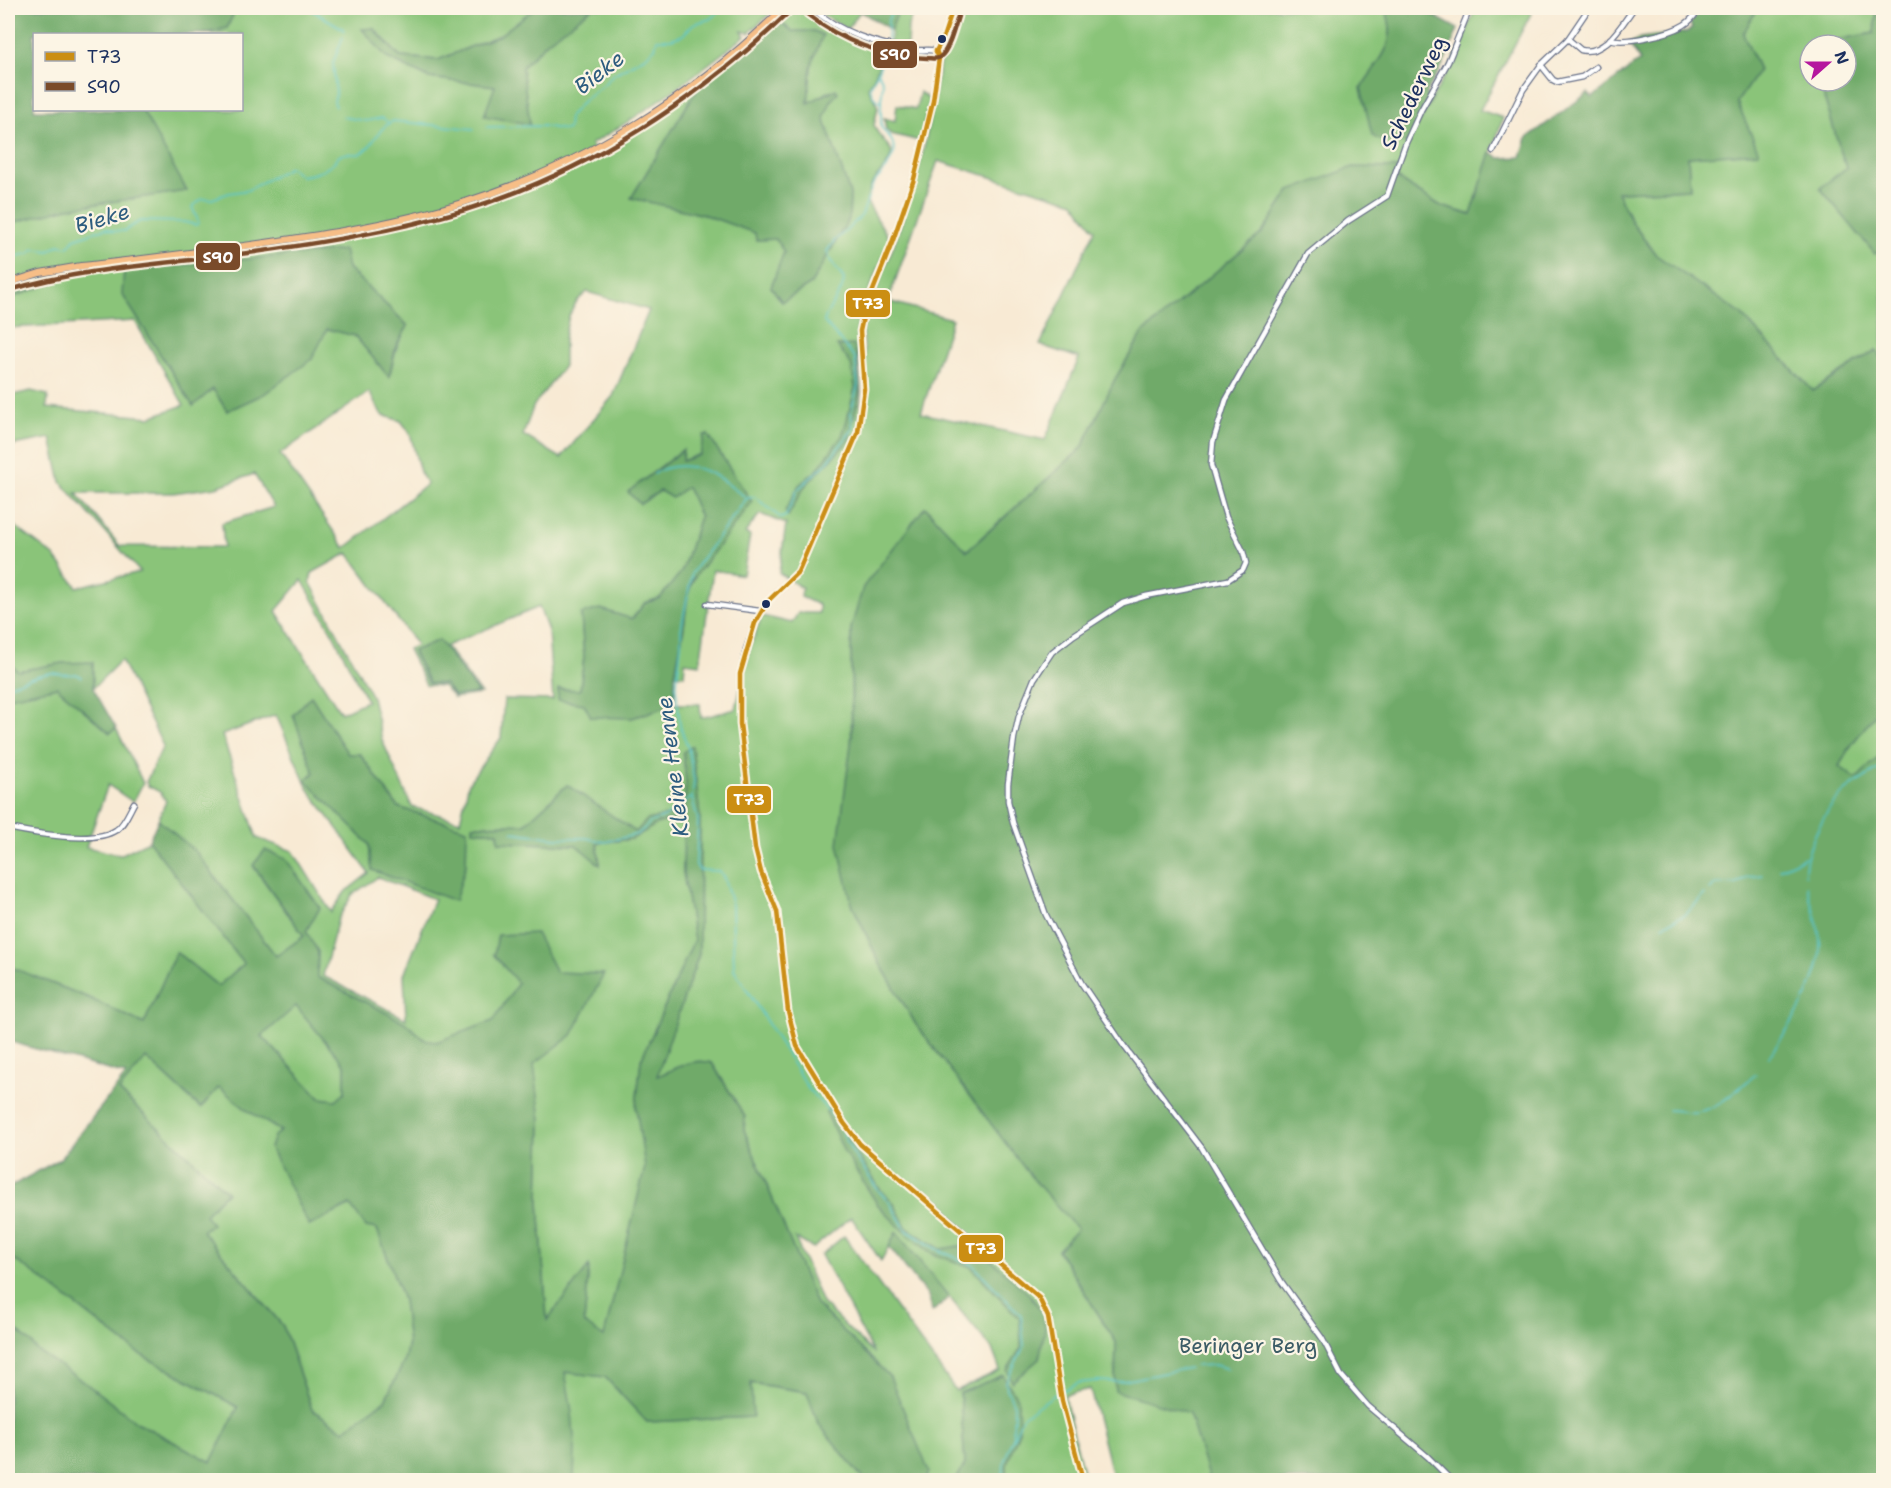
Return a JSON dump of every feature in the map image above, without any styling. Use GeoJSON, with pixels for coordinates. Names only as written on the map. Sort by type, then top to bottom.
{"type":"FeatureCollection","features":[{"type":"Feature","properties":{"kind":"main road"},"geometry":{"type":"LineString","coordinates":[[8,283],[34,275],[81,266],[276,242],[364,227],[429,213],[486,195],[566,162],[636,123],[704,77],[783,8]]}},
{"type":"Feature","properties":{"kind":"street"},"geometry":{"type":"LineString","coordinates":[[812,8],[830,23],[862,38],[905,48],[936,51]]}},
{"type":"Feature","properties":{"kind":"street"},"geometry":{"type":"LineString","coordinates":[[936,51],[953,8]]}},
{"type":"Feature","properties":{"kind":"street","name":"Schederweg"},"geometry":{"type":"LineString","coordinates":[[1451,1480],[1428,1457],[1368,1406],[1341,1375],[1319,1333],[1281,1281],[1202,1148],[1096,1006],[1070,963],[1042,904],[1016,835],[1008,801],[1014,738],[1022,704],[1041,668],[1056,648],[1123,603],[1146,596],[1228,580],[1243,570],[1245,562],[1243,551],[1226,516],[1211,465],[1213,442],[1226,400],[1308,254],[1329,235],[1384,199],[1389,193],[1405,145],[1421,110],[1448,62],[1470,8]]}},
{"type":"Feature","properties":{"kind":"street"},"geometry":{"type":"LineString","coordinates":[[1493,151],[1518,99],[1541,65],[1568,39],[1589,8]]}},
{"type":"Feature","properties":{"kind":"street"},"geometry":{"type":"LineString","coordinates":[[1568,39],[1576,48],[1586,51],[1595,50],[1610,39],[1634,8]]}},
{"type":"Feature","properties":{"kind":"street"},"geometry":{"type":"LineString","coordinates":[[1610,39],[1625,41],[1677,29],[1689,22],[1700,8]]}},
{"type":"Feature","properties":{"kind":"street"},"geometry":{"type":"LineString","coordinates":[[936,51],[939,57],[933,99],[919,159],[892,243],[864,313],[860,332],[864,389],[861,422],[856,439],[798,572],[773,595],[760,612],[741,668],[740,724],[754,839],[761,872],[777,911],[787,1002],[794,1040],[800,1053],[860,1144],[973,1239],[1038,1298],[1048,1317],[1062,1401],[1083,1480]]}},
{"type":"Feature","properties":{"kind":"street"},"geometry":{"type":"LineString","coordinates":[[1541,65],[1557,82],[1584,76],[1596,67]]}},
{"type":"Feature","properties":{"kind":"street"},"geometry":{"type":"LineString","coordinates":[[707,604],[760,612]]}},
{"type":"Feature","properties":{"kind":"street"},"geometry":{"type":"LineString","coordinates":[[8,828],[35,834],[74,837],[104,835],[118,829],[134,803]]}},
{"type":"Feature","properties":{"kind":"green space"},"geometry":{"type":"Polygon","coordinates":[[[8,8],[236,8],[227,28],[207,33],[33,33],[33,111],[143,111],[187,191],[68,208],[8,224],[8,8]]]}},
{"type":"Feature","properties":{"kind":"green space"},"geometry":{"type":"Polygon","coordinates":[[[236,8],[535,8],[500,35],[438,60],[400,57],[374,28],[387,58],[429,78],[496,86],[530,124],[522,67],[548,41],[592,8],[776,8],[749,33],[742,31],[745,36],[689,79],[631,120],[591,144],[594,151],[700,84],[632,198],[705,215],[756,233],[756,240],[776,239],[784,252],[771,287],[782,302],[811,284],[849,219],[850,194],[824,118],[831,101],[830,91],[808,104],[811,66],[822,35],[814,31],[792,31],[777,19],[788,8],[801,8],[844,34],[885,48],[874,78],[868,87],[878,107],[874,125],[892,151],[887,165],[871,186],[867,202],[890,240],[860,313],[857,330],[861,392],[858,439],[867,397],[863,328],[865,318],[894,245],[913,188],[925,144],[942,52],[956,8],[1385,8],[1389,21],[1389,41],[1381,59],[1361,88],[1408,144],[1453,60],[1475,8],[1534,8],[1480,110],[1503,118],[1471,215],[1441,206],[1399,180],[1395,173],[1290,191],[1262,233],[1143,333],[1115,379],[1082,448],[966,551],[925,507],[851,628],[852,904],[879,962],[915,1023],[1078,1230],[1058,1251],[1116,1342],[1115,1378],[1401,1480],[1113,1480],[1090,1389],[1064,1395],[1085,1480],[1007,1480],[1007,1463],[1019,1431],[960,1394],[965,1464],[956,1480],[902,1480],[890,1377],[816,1304],[744,1130],[745,1117],[712,1063],[691,1062],[657,1077],[699,954],[700,817],[692,747],[683,752],[686,782],[684,812],[647,820],[636,832],[567,785],[525,824],[474,825],[473,830],[498,832],[499,842],[576,845],[600,864],[597,843],[632,839],[658,823],[679,819],[684,827],[683,872],[694,940],[641,1060],[636,1107],[646,1167],[604,1338],[584,1323],[589,1267],[547,1321],[539,1202],[541,1120],[533,1064],[572,1035],[556,973],[494,955],[519,983],[493,1021],[437,1042],[424,1039],[406,1023],[317,977],[318,952],[306,931],[253,866],[304,936],[276,956],[196,852],[158,820],[166,801],[160,792],[148,786],[146,782],[163,746],[121,660],[93,688],[63,663],[18,671],[8,662],[8,521],[54,556],[77,587],[140,572],[61,482],[51,438],[8,446],[8,396],[31,391],[48,395],[47,408],[150,417],[184,405],[135,321],[8,328],[8,299],[54,282],[50,275],[8,289],[8,224],[68,208],[186,191],[143,111],[243,111],[243,33],[207,33],[227,28],[236,8]],[[938,161],[888,301],[952,319],[921,413],[1045,440],[1079,358],[1040,345],[1095,230],[1074,202],[938,161]],[[348,268],[193,405],[213,389],[227,411],[312,359],[327,328],[355,336],[389,377],[397,346],[408,326],[348,268]],[[587,292],[577,301],[569,316],[564,338],[564,366],[534,405],[523,435],[561,458],[613,396],[649,310],[587,292]],[[369,392],[280,454],[345,548],[427,484],[420,472],[410,433],[401,421],[382,415],[369,392]],[[708,435],[700,454],[682,461],[682,450],[628,492],[640,504],[660,491],[687,487],[700,517],[682,571],[660,598],[645,603],[632,619],[601,609],[581,614],[584,657],[580,690],[558,689],[584,704],[632,718],[674,704],[700,704],[701,718],[736,709],[748,653],[762,616],[792,623],[798,613],[819,613],[819,605],[801,597],[802,588],[779,573],[786,524],[760,514],[745,533],[750,536],[743,575],[713,570],[700,664],[685,662],[684,675],[675,674],[689,592],[698,572],[714,446],[708,435]],[[254,474],[216,487],[173,493],[76,493],[120,546],[224,547],[222,523],[274,507],[254,474]],[[348,553],[312,573],[310,582],[372,697],[382,740],[412,807],[460,821],[469,782],[501,738],[504,699],[553,700],[548,631],[539,607],[446,646],[481,694],[454,698],[443,686],[426,685],[408,649],[417,645],[348,553]],[[302,580],[276,611],[341,713],[367,701],[302,580]],[[439,640],[413,652],[428,683],[445,684],[454,696],[448,655],[439,640]],[[276,715],[222,735],[257,838],[293,851],[331,912],[345,892],[369,873],[307,787],[276,715]],[[360,754],[314,773],[306,780],[369,844],[372,870],[395,878],[466,829],[398,807],[360,754]],[[378,877],[352,895],[338,919],[323,976],[406,1019],[404,975],[434,899],[378,877]],[[851,1217],[813,1248],[795,1238],[822,1303],[874,1354],[821,1255],[844,1236],[956,1391],[1000,1370],[992,1349],[896,1233],[881,1261],[851,1217]]]}},
{"type":"Feature","properties":{"kind":"green space"},"geometry":{"type":"Polygon","coordinates":[[[535,8],[592,8],[548,41],[522,67],[530,124],[484,116],[495,86],[429,78],[387,58],[362,29],[373,28],[400,57],[438,60],[500,35],[535,8]]]}},
{"type":"Feature","properties":{"kind":"green space"},"geometry":{"type":"Polygon","coordinates":[[[816,8],[855,8],[860,12],[847,29],[826,17],[816,8]]]}},
{"type":"Feature","properties":{"kind":"green space"},"geometry":{"type":"Polygon","coordinates":[[[855,8],[899,8],[891,30],[855,8]]]}},
{"type":"Feature","properties":{"kind":"green space"},"geometry":{"type":"Polygon","coordinates":[[[899,8],[914,8],[908,26],[907,45],[890,43],[891,30],[899,8]]]}},
{"type":"Feature","properties":{"kind":"green space"},"geometry":{"type":"Polygon","coordinates":[[[1385,8],[1420,8],[1458,29],[1445,61],[1426,94],[1433,97],[1408,144],[1377,139],[1372,135],[1361,88],[1381,59],[1389,41],[1389,21],[1385,8]]]}},
{"type":"Feature","properties":{"kind":"green space","name":"Beringer Berg"},"geometry":{"type":"Polygon","coordinates":[[[1703,8],[1757,9],[1743,34],[1759,70],[1737,102],[1759,152],[1688,157],[1690,189],[1617,192],[1633,224],[1656,255],[1741,314],[1813,391],[1876,350],[1883,361],[1883,704],[1852,744],[1839,766],[1856,779],[1883,753],[1883,1480],[1209,1480],[1189,1413],[1115,1391],[1116,1342],[1058,1250],[1077,1229],[1028,1173],[915,1023],[879,962],[852,904],[838,844],[852,736],[851,628],[863,587],[925,507],[967,551],[1082,448],[1115,379],[1143,333],[1262,233],[1290,191],[1353,167],[1398,168],[1396,173],[1399,180],[1441,206],[1471,215],[1491,152],[1500,158],[1521,157],[1527,138],[1588,93],[1592,98],[1640,60],[1629,44],[1640,38],[1687,32],[1692,28],[1690,24],[1703,8]]]}},
{"type":"Feature","properties":{"kind":"green space"},"geometry":{"type":"Polygon","coordinates":[[[1755,8],[1877,8],[1874,33],[1858,36],[1858,33],[1798,33],[1798,93],[1823,93],[1846,168],[1821,188],[1876,253],[1883,248],[1883,361],[1876,350],[1813,391],[1741,314],[1656,255],[1633,224],[1617,192],[1690,189],[1688,157],[1737,102],[1759,70],[1743,34],[1757,9],[1755,8]]]}},
{"type":"Feature","properties":{"kind":"green space"},"geometry":{"type":"Polygon","coordinates":[[[1877,8],[1884,8],[1884,248],[1875,254],[1820,188],[1846,168],[1823,93],[1858,93],[1858,36],[1874,33],[1877,8]]]}},
{"type":"Feature","properties":{"kind":"green space"},"geometry":{"type":"Polygon","coordinates":[[[777,19],[792,31],[814,31],[823,35],[811,66],[808,103],[836,89],[838,92],[831,101],[824,118],[850,194],[849,219],[811,284],[782,302],[771,287],[784,252],[776,239],[756,240],[755,233],[705,215],[631,198],[700,84],[777,19]]]}},
{"type":"Feature","properties":{"kind":"green space"},"geometry":{"type":"Polygon","coordinates":[[[920,92],[930,100],[920,141],[891,134],[886,130],[884,118],[895,121],[897,105],[916,109],[920,92]]]}},
{"type":"Feature","properties":{"kind":"green space"},"geometry":{"type":"Polygon","coordinates":[[[344,250],[348,268],[408,326],[396,346],[389,377],[355,336],[327,329],[312,359],[264,394],[227,411],[213,389],[193,406],[122,294],[124,270],[344,250]]]}},
{"type":"Feature","properties":{"kind":"green space"},"geometry":{"type":"Polygon","coordinates":[[[51,275],[54,282],[8,299],[8,289],[51,275]]]}},
{"type":"Feature","properties":{"kind":"green space"},"geometry":{"type":"Polygon","coordinates":[[[854,345],[857,356],[859,394],[849,441],[805,486],[788,516],[785,511],[799,485],[817,470],[842,436],[855,387],[851,364],[837,346],[854,345]]]}},
{"type":"Feature","properties":{"kind":"green space"},"geometry":{"type":"Polygon","coordinates":[[[704,435],[708,435],[752,502],[693,579],[687,598],[675,674],[674,704],[632,718],[591,717],[584,704],[558,700],[558,689],[580,690],[584,657],[581,614],[600,609],[632,619],[645,603],[660,598],[682,571],[700,517],[687,487],[672,498],[660,491],[640,504],[628,492],[683,450],[682,461],[700,455],[704,435]]]}},
{"type":"Feature","properties":{"kind":"green space"},"geometry":{"type":"Polygon","coordinates":[[[439,640],[478,693],[454,696],[445,684],[429,683],[413,651],[439,640]]]}},
{"type":"Feature","properties":{"kind":"green space"},"geometry":{"type":"Polygon","coordinates":[[[8,662],[18,671],[63,663],[93,662],[93,688],[116,728],[110,733],[57,687],[8,697],[8,662]]]}},
{"type":"Feature","properties":{"kind":"green space"},"geometry":{"type":"Polygon","coordinates":[[[57,687],[110,733],[116,728],[143,783],[133,802],[108,785],[86,847],[120,855],[149,841],[245,963],[218,986],[176,952],[144,1024],[89,998],[8,966],[8,697],[57,687]]]}},
{"type":"Feature","properties":{"kind":"green space"},"geometry":{"type":"Polygon","coordinates":[[[311,696],[348,754],[360,754],[398,807],[467,829],[466,865],[455,901],[372,870],[369,844],[305,780],[314,773],[293,715],[311,696]]]}},
{"type":"Feature","properties":{"kind":"green space"},"geometry":{"type":"Polygon","coordinates":[[[1883,704],[1883,753],[1856,779],[1839,766],[1852,744],[1883,704]]]}},
{"type":"Feature","properties":{"kind":"green space"},"geometry":{"type":"Polygon","coordinates":[[[692,746],[700,817],[699,954],[657,1076],[690,1063],[712,1063],[745,1117],[744,1130],[816,1304],[890,1377],[929,1472],[926,1480],[864,1480],[818,1423],[807,1392],[751,1383],[753,1417],[647,1422],[605,1377],[565,1372],[575,1448],[574,1480],[8,1480],[8,1323],[36,1350],[84,1382],[138,1423],[211,1462],[238,1407],[138,1353],[8,1255],[8,1188],[60,1159],[126,1075],[8,1041],[8,966],[89,998],[144,1024],[176,952],[218,986],[244,964],[149,841],[158,820],[196,852],[276,956],[304,936],[253,865],[265,850],[286,859],[320,908],[306,931],[318,952],[317,977],[406,1023],[424,1039],[436,1042],[493,1021],[518,983],[494,955],[498,935],[536,933],[556,972],[604,974],[572,1035],[534,1064],[541,1120],[539,1202],[547,1320],[589,1266],[584,1323],[604,1337],[645,1167],[636,1107],[641,1060],[694,940],[683,872],[684,827],[679,819],[658,823],[632,839],[597,843],[600,865],[576,845],[499,842],[498,832],[473,830],[473,825],[525,824],[567,785],[636,832],[647,820],[684,812],[686,782],[683,752],[692,746]],[[296,1006],[262,1036],[320,1098],[336,1100],[345,1092],[345,1065],[296,1006]],[[146,1058],[119,1091],[227,1192],[205,1214],[212,1224],[202,1231],[283,1326],[312,1410],[344,1430],[385,1400],[404,1362],[408,1343],[403,1300],[377,1229],[366,1227],[350,1205],[309,1226],[270,1148],[274,1136],[281,1131],[248,1111],[219,1087],[201,1108],[146,1058]]]}},
{"type":"Feature","properties":{"kind":"green space"},"geometry":{"type":"Polygon","coordinates":[[[296,1005],[345,1065],[345,1092],[336,1100],[320,1098],[262,1036],[296,1005]]]}},
{"type":"Feature","properties":{"kind":"green space"},"geometry":{"type":"Polygon","coordinates":[[[146,1058],[200,1108],[219,1087],[248,1111],[282,1132],[309,1226],[351,1205],[366,1226],[377,1229],[403,1300],[408,1343],[404,1362],[385,1400],[344,1430],[312,1410],[283,1326],[202,1231],[205,1214],[227,1192],[118,1090],[146,1058]]]}},
{"type":"Feature","properties":{"kind":"green space"},"geometry":{"type":"Polygon","coordinates":[[[831,1106],[847,1131],[849,1141],[880,1189],[893,1202],[907,1228],[941,1249],[959,1246],[980,1250],[1031,1296],[1044,1315],[1045,1329],[1039,1359],[1012,1382],[1007,1370],[1021,1348],[1020,1319],[971,1267],[933,1254],[907,1235],[878,1205],[844,1152],[826,1112],[831,1106]]]}},
{"type":"Feature","properties":{"kind":"green space"},"geometry":{"type":"Polygon","coordinates":[[[896,1232],[949,1297],[932,1312],[928,1296],[889,1247],[896,1232]]]}},
{"type":"Feature","properties":{"kind":"green space"},"geometry":{"type":"Polygon","coordinates":[[[8,1255],[138,1353],[238,1407],[211,1462],[138,1423],[84,1382],[36,1350],[8,1323],[8,1255]]]}},
{"type":"Feature","properties":{"kind":"green space"},"geometry":{"type":"Polygon","coordinates":[[[564,1372],[605,1377],[647,1422],[752,1417],[750,1383],[807,1392],[818,1423],[864,1480],[574,1480],[572,1426],[564,1372]]]}},
{"type":"Feature","properties":{"kind":"green space"},"geometry":{"type":"Polygon","coordinates":[[[1003,1375],[1018,1400],[1019,1431],[1007,1463],[1007,1480],[956,1480],[965,1464],[960,1393],[1003,1375]]]}},
{"type":"Feature","properties":{"kind":"waterway"},"geometry":{"type":"LineString","coordinates":[[308,8],[344,31]]}},
{"type":"Feature","properties":{"kind":"waterway","name":"Bieke"},"geometry":{"type":"LineString","coordinates":[[487,127],[543,126],[568,129],[569,117],[582,102],[614,74],[646,56],[655,48],[657,39],[671,39],[683,35],[693,24],[710,19],[723,8]]}},
{"type":"Feature","properties":{"kind":"waterway","name":"Kleine Henne"},"geometry":{"type":"LineString","coordinates":[[893,8],[888,20],[887,51],[878,71],[883,83],[881,127],[892,141],[895,151],[887,168],[873,184],[862,215],[835,240],[827,251],[830,260],[844,279],[841,291],[824,322],[855,358],[858,385],[851,412],[853,429],[825,465],[797,490],[786,516],[781,518],[755,497],[747,498],[696,567],[692,573],[681,629],[676,689],[680,725],[688,748],[694,781],[692,798],[698,820],[696,865],[699,870],[719,871],[724,878],[732,905],[734,969],[809,1090],[837,1120],[851,1150],[878,1190],[890,1203],[906,1230],[938,1250],[973,1265],[1021,1315],[1024,1346],[1006,1382],[1014,1405],[1013,1437],[1004,1462],[1003,1480]]}},
{"type":"Feature","properties":{"kind":"waterway"},"geometry":{"type":"LineString","coordinates":[[336,107],[333,63],[343,37]]}},
{"type":"Feature","properties":{"kind":"waterway","name":"Kleine Henne"},"geometry":{"type":"LineString","coordinates":[[877,73],[870,88],[874,97],[880,102]]}},
{"type":"Feature","properties":{"kind":"waterway"},"geometry":{"type":"LineString","coordinates":[[343,117],[366,121],[382,118],[388,122]]}},
{"type":"Feature","properties":{"kind":"waterway","name":"Bieke"},"geometry":{"type":"LineString","coordinates":[[8,259],[29,254],[34,249],[49,251],[59,245],[68,247],[74,239],[106,228],[124,231],[140,221],[184,222],[196,225],[199,223],[192,207],[202,199],[212,199],[248,190],[290,167],[301,176],[319,172],[341,155],[364,152],[381,130],[393,121],[474,129]]}},
{"type":"Feature","properties":{"kind":"waterway"},"geometry":{"type":"LineString","coordinates":[[8,246],[13,258]]}},
{"type":"Feature","properties":{"kind":"waterway"},"geometry":{"type":"LineString","coordinates":[[654,474],[675,466],[691,467],[718,477],[746,497]]}},
{"type":"Feature","properties":{"kind":"waterway"},"geometry":{"type":"LineString","coordinates":[[8,686],[51,673],[76,674],[82,677]]}},
{"type":"Feature","properties":{"kind":"waterway"},"geometry":{"type":"LineString","coordinates":[[1805,875],[1812,842],[1830,808],[1849,788],[1884,766]]}},
{"type":"Feature","properties":{"kind":"waterway"},"geometry":{"type":"LineString","coordinates":[[512,832],[556,838],[586,838],[605,842],[638,834],[651,822],[665,817],[691,798]]}},
{"type":"Feature","properties":{"kind":"waterway"},"geometry":{"type":"LineString","coordinates":[[1779,869],[1805,857]]}},
{"type":"Feature","properties":{"kind":"waterway"},"geometry":{"type":"LineString","coordinates":[[1710,890],[1715,885],[1737,884],[1748,877],[1762,875]]}},
{"type":"Feature","properties":{"kind":"waterway"},"geometry":{"type":"LineString","coordinates":[[1769,1057],[1804,1002],[1820,956],[1819,933],[1807,886]]}},
{"type":"Feature","properties":{"kind":"waterway"},"geometry":{"type":"LineString","coordinates":[[1663,925],[1685,915],[1705,894]]}},
{"type":"Feature","properties":{"kind":"waterway"},"geometry":{"type":"LineString","coordinates":[[1668,1110],[1689,1112],[1705,1110],[1728,1097],[1756,1074]]}},
{"type":"Feature","properties":{"kind":"waterway"},"geometry":{"type":"LineString","coordinates":[[1195,1366],[1215,1365],[1228,1369]]}},
{"type":"Feature","properties":{"kind":"waterway"},"geometry":{"type":"LineString","coordinates":[[1013,1439],[1023,1416],[1054,1395],[1078,1383],[1118,1382],[1189,1368]]}},
{"type":"Feature","properties":{"kind":"transit line","name":"T73"},"geometry":{"type":"LineString","coordinates":[[936,51],[953,8]]}},
{"type":"Feature","properties":{"kind":"transit line","name":"S90"},"geometry":{"type":"LineString","coordinates":[[807,14],[820,24],[863,46],[894,54],[936,59],[947,48],[960,10]]}},
{"type":"Feature","properties":{"kind":"transit line","name":"S90"},"geometry":{"type":"LineString","coordinates":[[10,290],[98,271],[248,253],[357,236],[465,210],[511,194],[555,176],[638,131],[716,76],[788,13]]}},
{"type":"Feature","properties":{"kind":"transit line","name":"T73"},"geometry":{"type":"LineString","coordinates":[[936,51],[939,58],[933,101],[914,179],[864,313],[860,331],[864,389],[858,432],[798,572],[768,601],[755,623],[740,674],[740,724],[755,848],[761,872],[777,911],[788,1011],[797,1046],[844,1123],[860,1144],[1039,1298],[1048,1317],[1062,1401],[1083,1480]]}}]}
